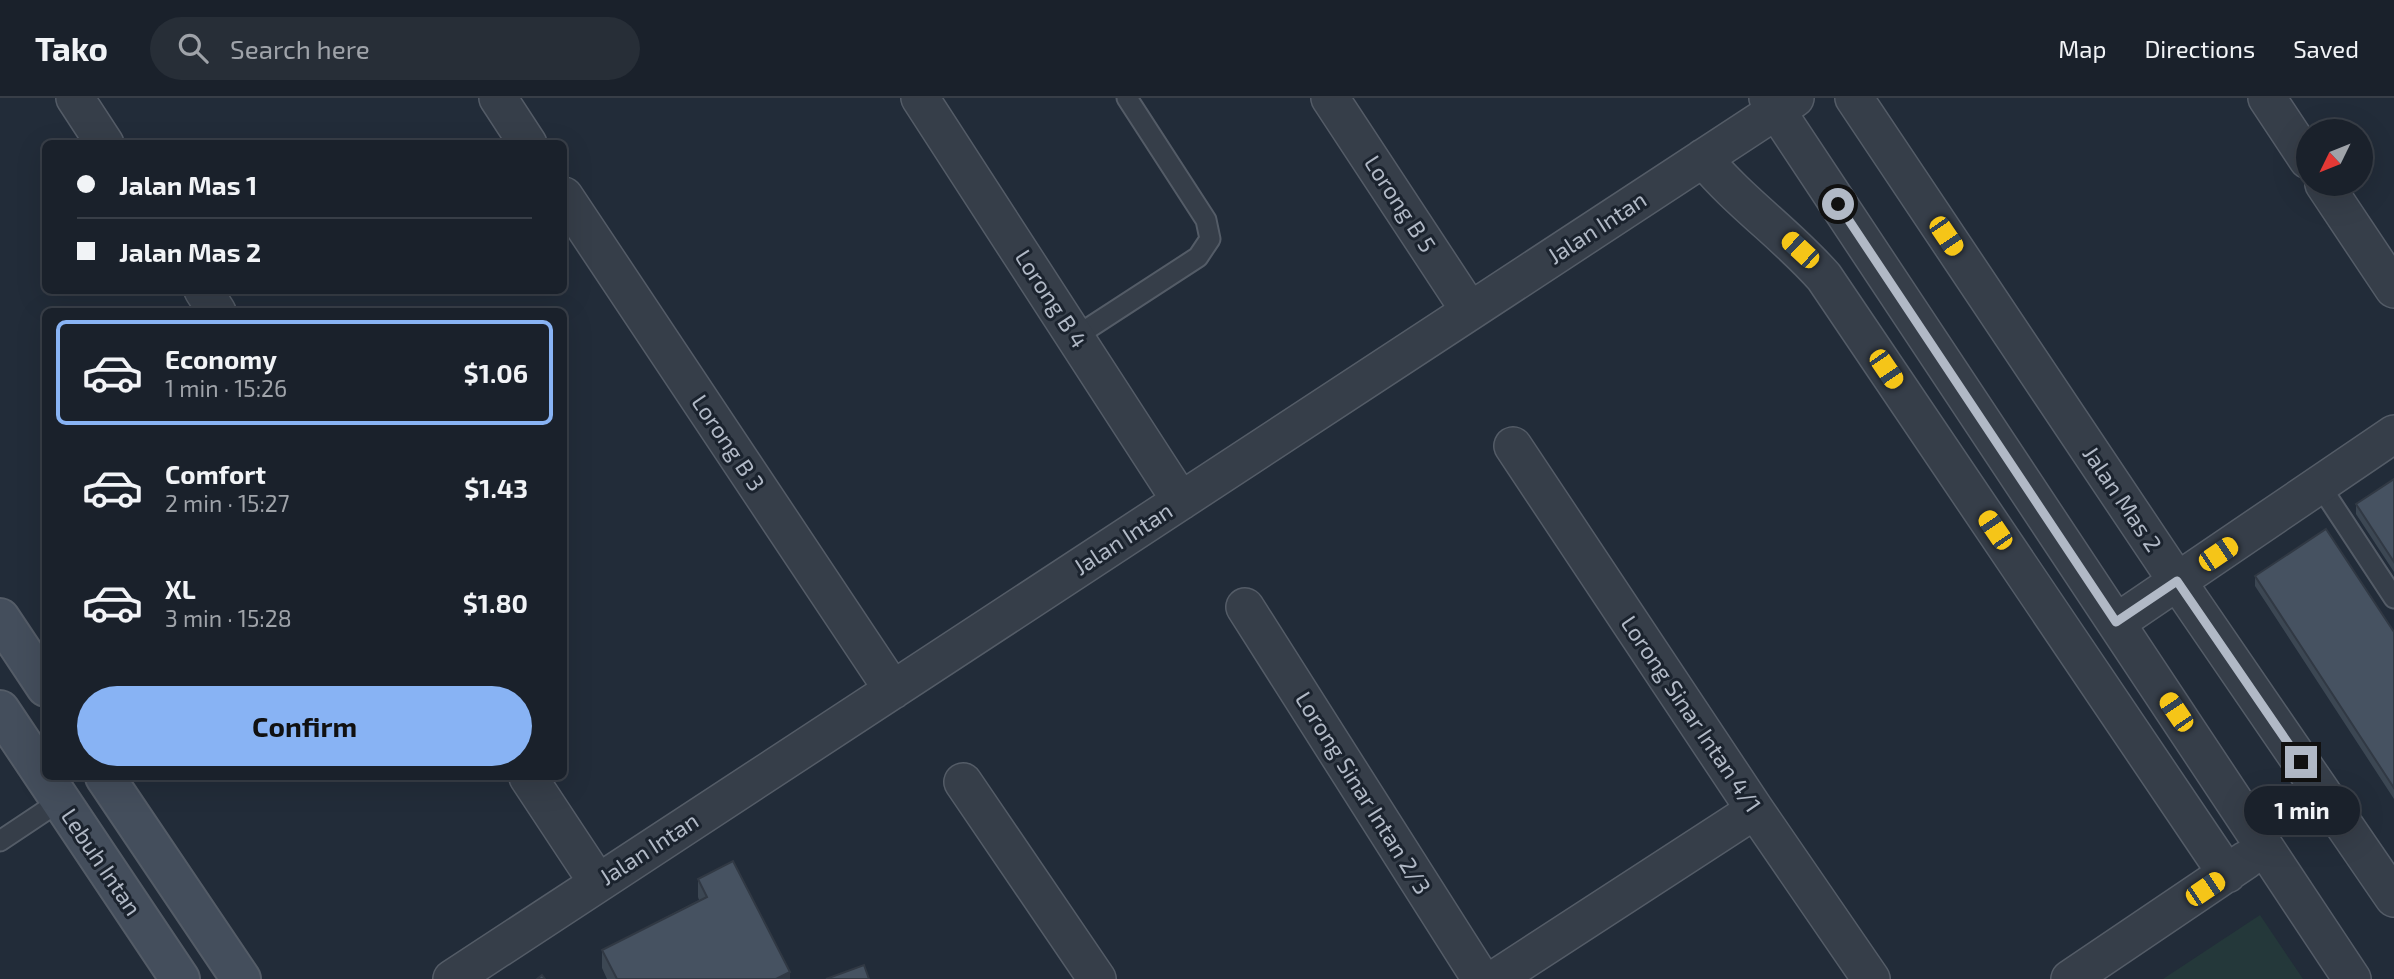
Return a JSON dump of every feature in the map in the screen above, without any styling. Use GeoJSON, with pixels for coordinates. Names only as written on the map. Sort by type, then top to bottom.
{"type":"FeatureCollection","features":[{"type":"Feature","properties":{"kind":"main road"},"geometry":{"type":"LineString","coordinates":[[0,618],[42,681]]}},
{"type":"Feature","properties":{"kind":"main road","name":"Lebuh Intan"},"geometry":{"type":"LineString","coordinates":[[0,710],[42,774]]}},
{"type":"Feature","properties":{"kind":"main road","name":"Lebuh Intan"},"geometry":{"type":"LineString","coordinates":[[46,780],[180,979]]}},
{"type":"Feature","properties":{"kind":"main road"},"geometry":{"type":"LineString","coordinates":[[107,780],[241,979]]}},
{"type":"Feature","properties":{"kind":"street"},"geometry":{"type":"LineString","coordinates":[[75,98],[102,140]]}},
{"type":"Feature","properties":{"kind":"street"},"geometry":{"type":"LineString","coordinates":[[498,98],[525,140]]}},
{"type":"Feature","properties":{"kind":"street","name":"Lorong B 4"},"geometry":{"type":"LineString","coordinates":[[920,98],[1181,501]]}},
{"type":"Feature","properties":{"kind":"street","name":"Lorong B 5"},"geometry":{"type":"LineString","coordinates":[[1330,98],[1470,311]]}},
{"type":"Feature","properties":{"kind":"street","name":"Jalan Mas 2"},"geometry":{"type":"LineString","coordinates":[[1854,98],[2177,581],[2394,898]]}},
{"type":"Feature","properties":{"kind":"street"},"geometry":{"type":"LineString","coordinates":[[2267,98],[2296,142]]}},
{"type":"Feature","properties":{"kind":"street"},"geometry":{"type":"LineString","coordinates":[[1780,102],[2116,622],[2352,979]]}},
{"type":"Feature","properties":{"kind":"street","name":"Jalan Intan"},"geometry":{"type":"LineString","coordinates":[[452,979],[1703,158],[1780,102]]}},
{"type":"Feature","properties":{"kind":"street"},"geometry":{"type":"LineString","coordinates":[[1703,158],[1731,189],[1800,250],[1824,277],[2227,874]]}},
{"type":"Feature","properties":{"kind":"street"},"geometry":{"type":"LineString","coordinates":[[2332,196],[2394,289]]}},
{"type":"Feature","properties":{"kind":"street","name":"Lorong B 3"},"geometry":{"type":"LineString","coordinates":[[567,201],[893,690]]}},
{"type":"Feature","properties":{"kind":"street"},"geometry":{"type":"LineString","coordinates":[[2116,622],[2394,434]]}},
{"type":"Feature","properties":{"kind":"street","name":"Lorong Sinar Intan 4/1"},"geometry":{"type":"LineString","coordinates":[[1513,446],[1871,979]]}},
{"type":"Feature","properties":{"kind":"street","name":"Lorong Sinar Intan 2/3"},"geometry":{"type":"LineString","coordinates":[[1245,607],[1480,979]]}},
{"type":"Feature","properties":{"kind":"street"},"geometry":{"type":"LineString","coordinates":[[530,780],[598,883]]}},
{"type":"Feature","properties":{"kind":"street"},"geometry":{"type":"LineString","coordinates":[[962,782],[1097,979]]}},
{"type":"Feature","properties":{"kind":"street"},"geometry":{"type":"LineString","coordinates":[[1495,979],[1755,810]]}},
{"type":"Feature","properties":{"kind":"street"},"geometry":{"type":"LineString","coordinates":[[2070,979],[2265,847]]}},
{"type":"Feature","properties":{"kind":"lane"},"geometry":{"type":"LineString","coordinates":[[1075,337],[1198,257],[1210,239],[1206,220],[1127,98]]}},
{"type":"Feature","properties":{"kind":"lane"},"geometry":{"type":"LineString","coordinates":[[2319,484],[2394,598]]}},
{"type":"Feature","properties":{"kind":"lane"},"geometry":{"type":"LineString","coordinates":[[0,841],[60,801]]}},
{"type":"Feature","properties":{"kind":"green space"},"geometry":{"type":"Polygon","coordinates":[[[2260,915],[2303,979],[2163,979],[2260,915]]]}},
{"type":"Feature","properties":{"kind":"building"},"geometry":{"type":"Polygon","coordinates":[[[2394,479],[2394,562],[2356,504],[2394,479]]]}},
{"type":"Feature","properties":{"kind":"building"},"geometry":{"type":"Polygon","coordinates":[[[2326,529],[2394,632],[2394,788],[2255,576],[2326,529]]]}},
{"type":"Feature","properties":{"kind":"building"},"geometry":{"type":"Polygon","coordinates":[[[733,861],[790,972],[776,979],[617,979],[602,950],[707,897],[698,879],[733,861]]]}},
{"type":"Feature","properties":{"kind":"building"},"geometry":{"type":"Polygon","coordinates":[[[864,965],[869,979],[826,979],[864,965]]]}},
{"type":"Feature","properties":{"kind":"route"},"geometry":{"type":"LineString","coordinates":[[1838,204],[2116,622],[2177,581],[2301,762]]}}]}
